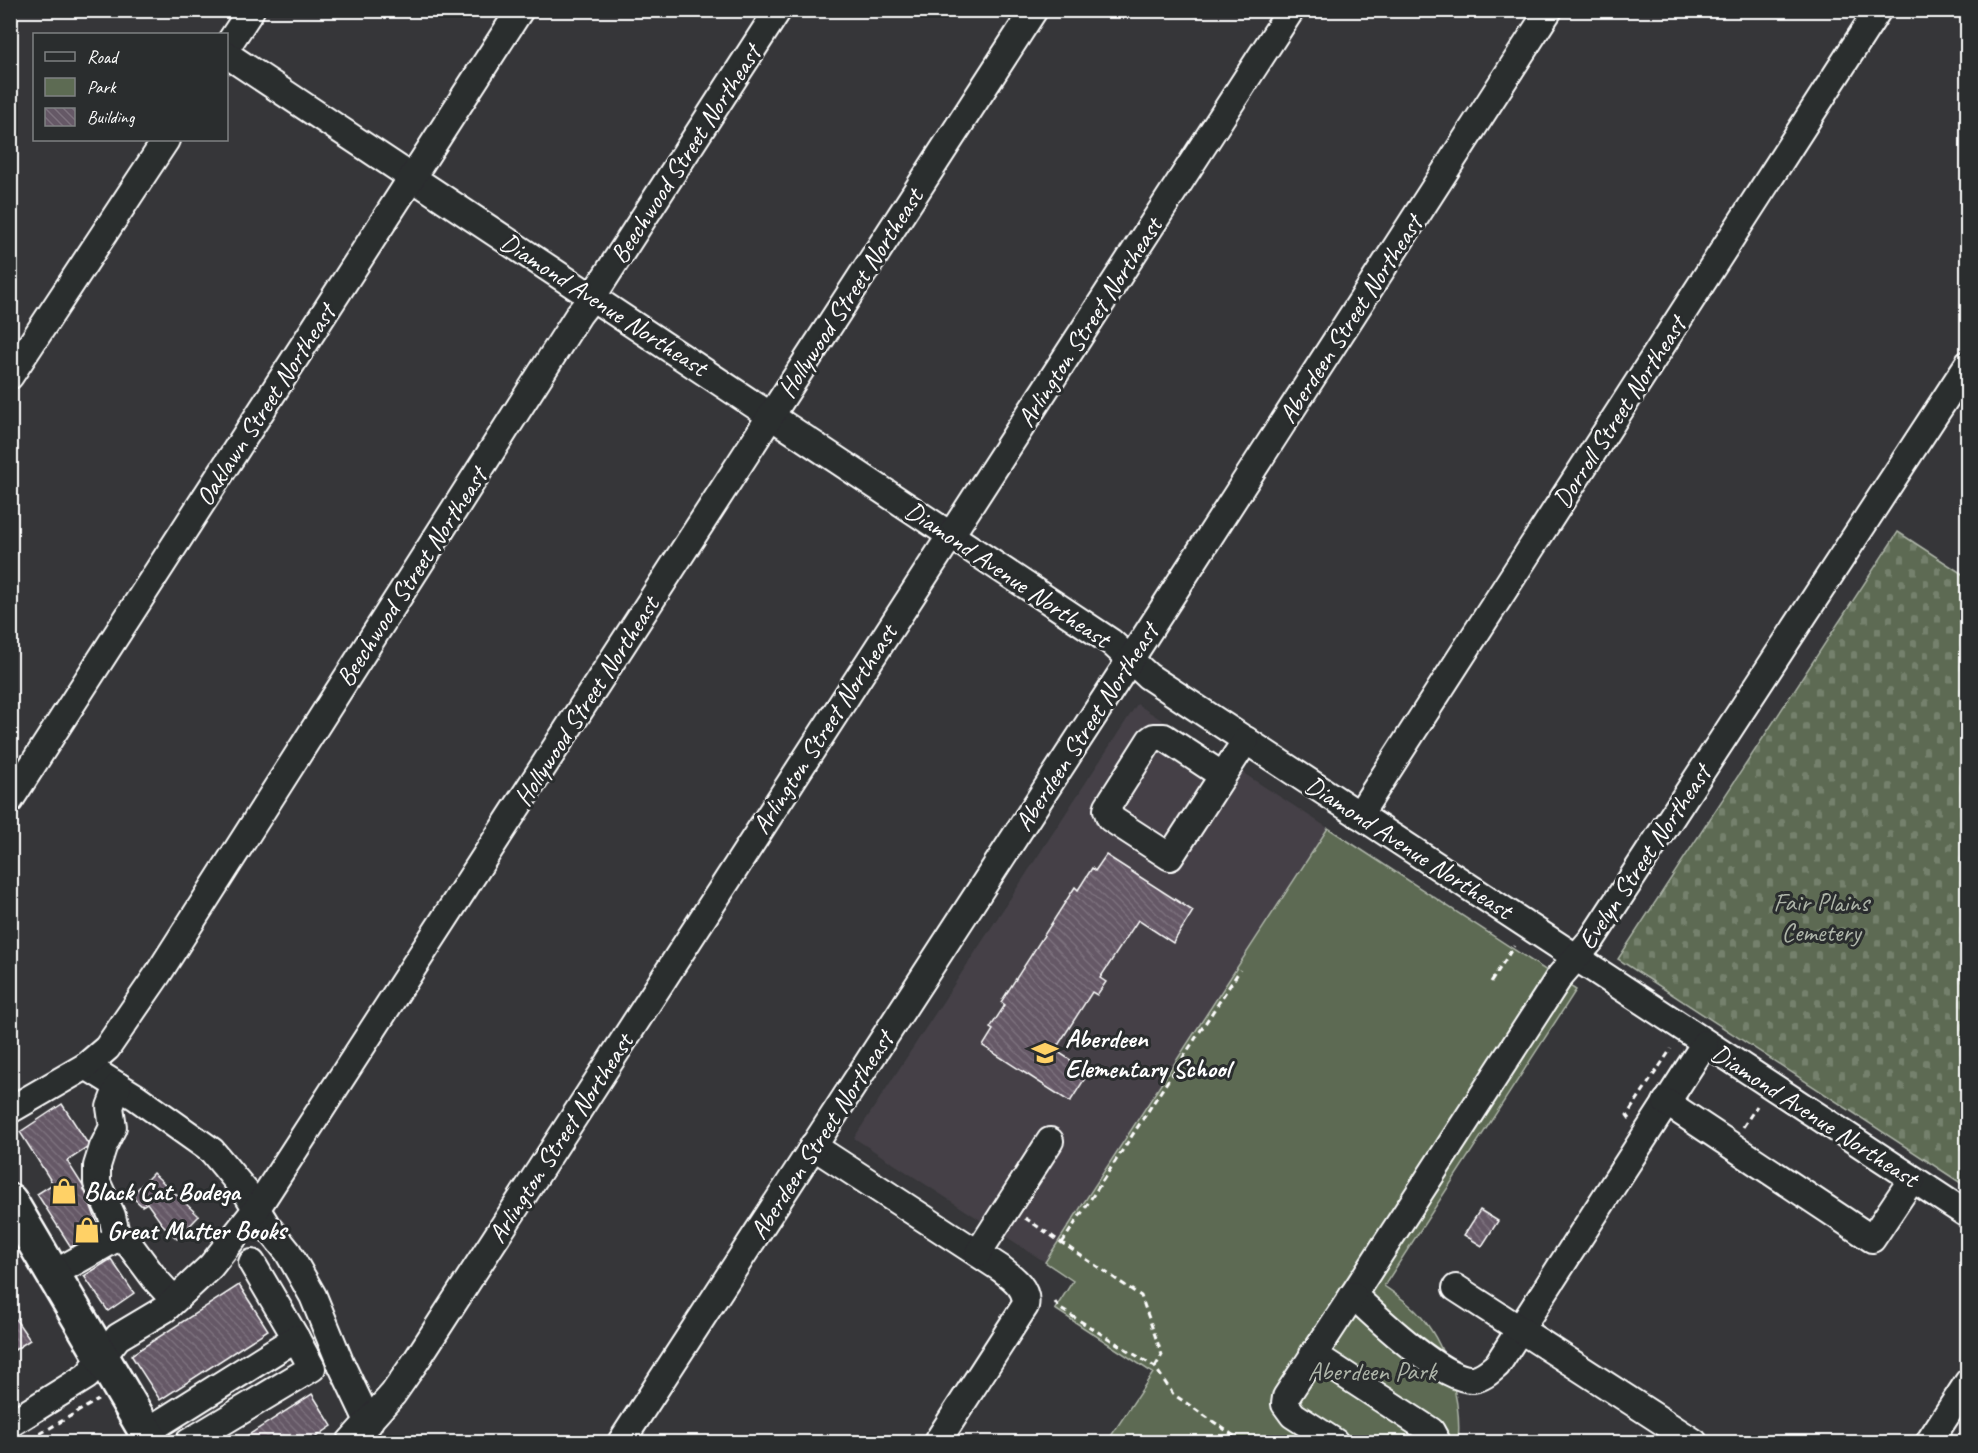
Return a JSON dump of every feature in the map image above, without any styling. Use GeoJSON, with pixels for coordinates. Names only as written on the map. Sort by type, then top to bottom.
{"type":"FeatureCollection","features":[{"type":"Feature","properties":{"kind":"main road"},"geometry":{"type":"LineString","coordinates":[[10,1201],[149,1437]]}},
{"type":"Feature","properties":{"kind":"street"},"geometry":{"type":"LineString","coordinates":[[228,45],[251,10]]}},
{"type":"Feature","properties":{"kind":"street","name":"Oaklawn Street Northeast"},"geometry":{"type":"LineString","coordinates":[[10,800],[520,10]]}},
{"type":"Feature","properties":{"kind":"street","name":"Beechwood Street Northeast"},"geometry":{"type":"LineString","coordinates":[[10,1110],[86,1066],[107,1048],[158,974],[572,324],[778,10]]}},
{"type":"Feature","properties":{"kind":"street","name":"Hollywood Street Northeast"},"geometry":{"type":"LineString","coordinates":[[10,1424],[87,1376],[118,1337],[165,1309],[211,1266],[257,1209],[1034,10]]}},
{"type":"Feature","properties":{"kind":"street","name":"Arlington Street Northeast"},"geometry":{"type":"LineString","coordinates":[[350,1443],[393,1394],[416,1361],[1291,10]]}},
{"type":"Feature","properties":{"kind":"street","name":"Aberdeen Street Northeast"},"geometry":{"type":"LineString","coordinates":[[621,1443],[1549,10]]}},
{"type":"Feature","properties":{"kind":"street","name":"Dorroll Street Northeast"},"geometry":{"type":"LineString","coordinates":[[1359,814],[1878,10]]}},
{"type":"Feature","properties":{"kind":"street","name":"Diamond Avenue Northeast"},"geometry":{"type":"LineString","coordinates":[[228,55],[951,534],[1111,642],[1148,676],[1968,1215]]}},
{"type":"Feature","properties":{"kind":"street"},"geometry":{"type":"LineString","coordinates":[[10,376],[165,141]]}},
{"type":"Feature","properties":{"kind":"street","name":"Evelyn Street Northeast"},"geometry":{"type":"LineString","coordinates":[[1335,1443],[1293,1415],[1285,1404],[1289,1390],[1560,976],[1593,939],[1968,364]]}},
{"type":"Feature","properties":{"kind":"street"},"geometry":{"type":"LineString","coordinates":[[1223,776],[1164,737],[1154,737],[1108,806],[1108,814],[1110,818],[1170,857],[1223,776],[1246,740]]}},
{"type":"Feature","properties":{"kind":"street"},"geometry":{"type":"LineString","coordinates":[[1353,1295],[1400,1339],[1451,1373],[1463,1378],[1476,1379],[1487,1374],[1497,1365],[1520,1330],[1705,1042]]}},
{"type":"Feature","properties":{"kind":"street"},"geometry":{"type":"LineString","coordinates":[[86,1066],[212,1151],[288,1252],[313,1296],[340,1362],[369,1423]]}},
{"type":"Feature","properties":{"kind":"street"},"geometry":{"type":"LineString","coordinates":[[117,1238],[112,1216],[98,1183],[97,1166],[113,1127],[110,1107],[118,1086]]}},
{"type":"Feature","properties":{"kind":"street"},"geometry":{"type":"LineString","coordinates":[[1666,1102],[1872,1239],[1912,1179]]}},
{"type":"Feature","properties":{"kind":"street"},"geometry":{"type":"LineString","coordinates":[[978,1253],[1050,1142]]}},
{"type":"Feature","properties":{"kind":"street"},"geometry":{"type":"LineString","coordinates":[[813,1146],[1000,1268],[1019,1285],[1026,1296],[1025,1306],[937,1443]]}},
{"type":"Feature","properties":{"kind":"street"},"geometry":{"type":"LineString","coordinates":[[53,1274],[117,1238]]}},
{"type":"Feature","properties":{"kind":"street"},"geometry":{"type":"LineString","coordinates":[[117,1238],[129,1244],[174,1300]]}},
{"type":"Feature","properties":{"kind":"street"},"geometry":{"type":"LineString","coordinates":[[189,1443],[312,1368],[252,1263]]}},
{"type":"Feature","properties":{"kind":"street"},"geometry":{"type":"LineString","coordinates":[[1456,1288],[1694,1443]]}},
{"type":"Feature","properties":{"kind":"street"},"geometry":{"type":"LineString","coordinates":[[149,1437],[296,1338]]}},
{"type":"Feature","properties":{"kind":"street"},"geometry":{"type":"LineString","coordinates":[[1313,1354],[1431,1431],[1437,1443]]}},
{"type":"Feature","properties":{"kind":"street"},"geometry":{"type":"LineString","coordinates":[[1929,1443],[1968,1382]]}},
{"type":"Feature","properties":{"kind":"path"},"geometry":{"type":"LineString","coordinates":[[1491,981],[1514,946]]}},
{"type":"Feature","properties":{"kind":"path"},"geometry":{"type":"LineString","coordinates":[[1062,1243],[1240,970]]}},
{"type":"Feature","properties":{"kind":"path"},"geometry":{"type":"LineString","coordinates":[[1624,1127],[1630,1118],[1627,1115],[1671,1049]]}},
{"type":"Feature","properties":{"kind":"path"},"geometry":{"type":"LineString","coordinates":[[1008,1207],[1141,1296],[1162,1355],[1155,1367]]}},
{"type":"Feature","properties":{"kind":"path"},"geometry":{"type":"LineString","coordinates":[[1055,1302],[1059,1308],[1155,1367],[1173,1394],[1243,1442]]}},
{"type":"Feature","properties":{"kind":"path"},"geometry":{"type":"LineString","coordinates":[[24,1443],[100,1399]]}},
{"type":"Feature","properties":{"kind":"shaded area","name":"Aberdeen Elementary School"},"geometry":{"type":"Polygon","coordinates":[[[1137,704],[1328,828],[1045,1262],[854,1138],[1137,704]]]}},
{"type":"Feature","properties":{"kind":"green space","name":"Fair Plains Cemetery"},"geometry":{"type":"Polygon","coordinates":[[[1898,532],[1967,577],[1967,1187],[1618,959],[1898,532]]]}},
{"type":"Feature","properties":{"kind":"green space","name":"Aberdeen Park"},"geometry":{"type":"Polygon","coordinates":[[[1328,828],[1576,990],[1384,1286],[1419,1314],[1440,1346],[1455,1394],[1459,1427],[1458,1442],[1107,1442],[1153,1373],[1055,1309],[1073,1281],[1045,1262],[1328,828]]]}},
{"type":"Feature","properties":{"kind":"building","name":"Aberdeen Elementary School"},"geometry":{"type":"Polygon","coordinates":[[[1106,855],[1193,911],[1173,943],[1138,920],[1100,978],[1106,982],[1097,995],[1092,992],[1055,1050],[1089,1072],[1070,1102],[983,1046],[993,1030],[990,1028],[1005,1005],[1001,1002],[1075,887],[1078,890],[1092,868],[1095,871],[1106,855]]]}},
{"type":"Feature","properties":{"kind":"building"},"geometry":{"type":"Polygon","coordinates":[[[62,1104],[88,1144],[87,1148],[67,1161],[83,1186],[100,1230],[71,1247],[37,1194],[53,1184],[20,1132],[62,1104]]]}},
{"type":"Feature","properties":{"kind":"building"},"geometry":{"type":"Polygon","coordinates":[[[153,1173],[199,1216],[177,1239],[162,1224],[147,1203],[142,1206],[131,1196],[153,1173]]]}},
{"type":"Feature","properties":{"kind":"building"},"geometry":{"type":"Polygon","coordinates":[[[1480,1210],[1498,1221],[1482,1246],[1464,1235],[1480,1210]]]}},
{"type":"Feature","properties":{"kind":"building"},"geometry":{"type":"Polygon","coordinates":[[[111,1259],[134,1293],[108,1311],[84,1276],[111,1259]]]}},
{"type":"Feature","properties":{"kind":"building"},"geometry":{"type":"Polygon","coordinates":[[[239,1285],[268,1330],[160,1400],[131,1355],[239,1285]]]}},
{"type":"Feature","properties":{"kind":"building"},"geometry":{"type":"Polygon","coordinates":[[[10,1311],[30,1340],[10,1353],[10,1311]]]}},
{"type":"Feature","properties":{"kind":"building"},"geometry":{"type":"Polygon","coordinates":[[[312,1394],[332,1426],[307,1443],[236,1443],[312,1394]]]}},
{"type":"Feature","properties":{"kind":"place","name":"Aberdeen Elementary School"},"geometry":{"type":"Point","coordinates":[1045,1053]}},
{"type":"Feature","properties":{"kind":"place","name":"Black Cat Bodega"},"geometry":{"type":"Point","coordinates":[64,1191]}},
{"type":"Feature","properties":{"kind":"place","name":"Great Matter Books"},"geometry":{"type":"Point","coordinates":[87,1230]}}]}
